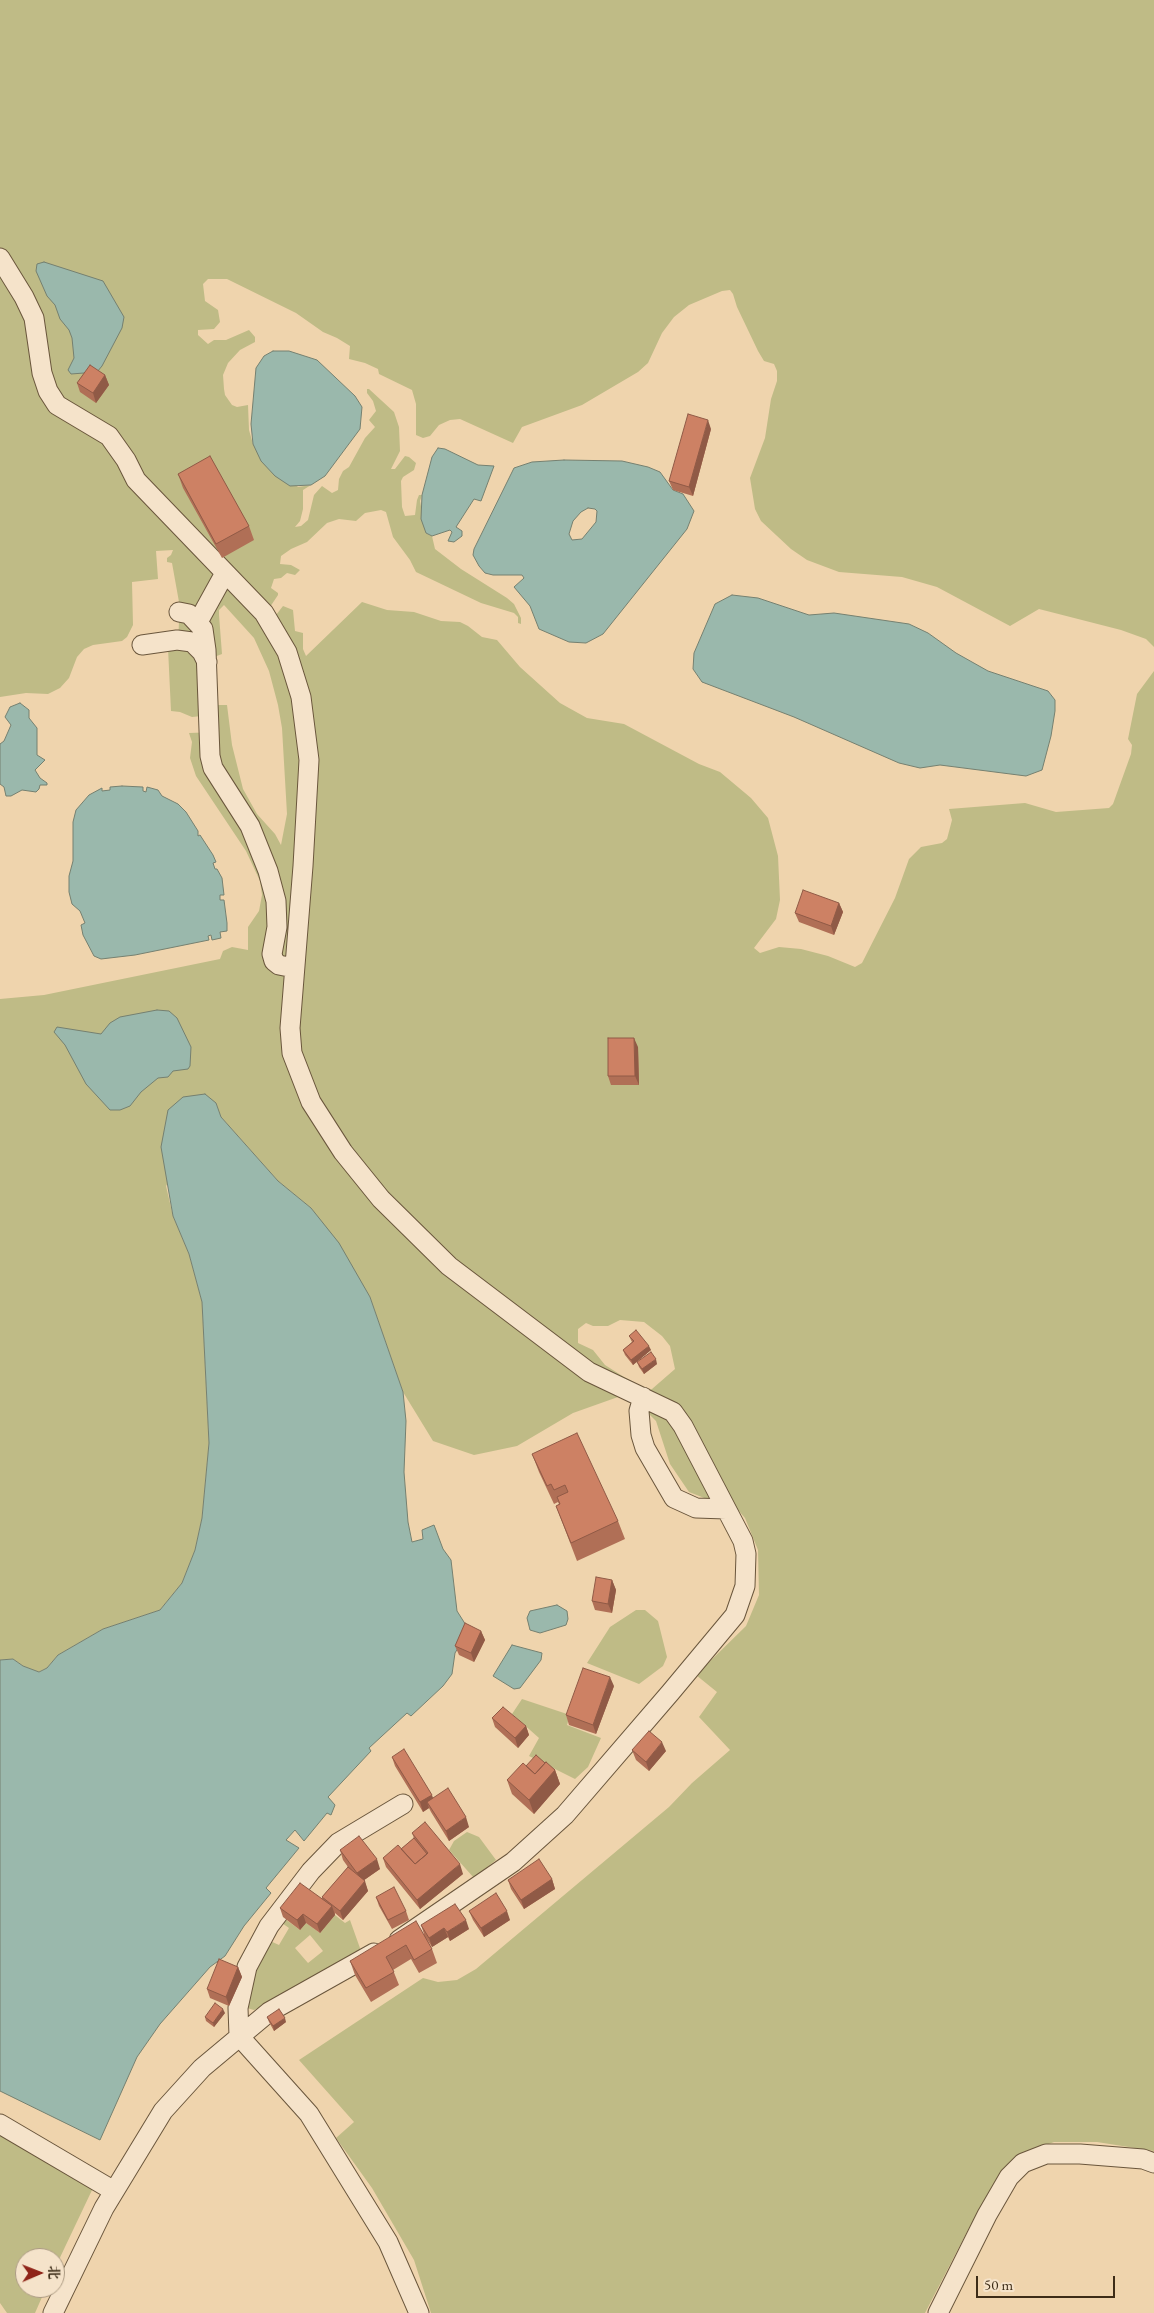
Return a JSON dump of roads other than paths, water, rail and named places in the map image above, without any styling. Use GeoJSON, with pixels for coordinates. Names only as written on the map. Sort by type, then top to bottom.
{"type":"FeatureCollection","features":[{"type":"Feature","properties":{"kind":"street"},"geometry":{"type":"LineString","coordinates":[[0,258],[24,297],[34,318],[42,373],[48,391],[58,405],[109,436],[126,460],[136,480],[264,613],[287,652],[301,697],[309,760],[304,866],[290,1028],[295,1061],[311,1102],[343,1152],[370,1185],[449,1266],[589,1372],[673,1412],[683,1426],[743,1541],[746,1554],[745,1586],[734,1615],[670,1693],[564,1815],[514,1862],[459,1901],[406,1936],[270,2012],[202,2068],[163,2111],[114,2191],[53,2313]]}},
{"type":"Feature","properties":{"kind":"street"},"geometry":{"type":"LineString","coordinates":[[198,622],[225,573]]}},
{"type":"Feature","properties":{"kind":"street"},"geometry":{"type":"LineString","coordinates":[[179,612],[189,614],[198,622],[206,638],[210,756],[218,776],[250,826],[268,871],[276,901],[277,927],[272,954],[274,961],[279,965],[294,968]]}},
{"type":"Feature","properties":{"kind":"street"},"geometry":{"type":"LineString","coordinates":[[142,645],[177,640],[192,642],[202,652],[207,662]]}},
{"type":"Feature","properties":{"kind":"street"},"geometry":{"type":"LineString","coordinates":[[643,1397],[639,1411],[641,1435],[646,1448],[674,1498],[696,1508],[726,1510]]}},
{"type":"Feature","properties":{"kind":"street"},"geometry":{"type":"LineString","coordinates":[[403,1804],[338,1843],[311,1871],[269,1926],[247,1967],[238,2008],[239,2036],[309,2114],[388,2242],[419,2313]]}},
{"type":"Feature","properties":{"kind":"street"},"geometry":{"type":"LineString","coordinates":[[0,2124],[114,2191]]}},
{"type":"Feature","properties":{"kind":"street"},"geometry":{"type":"LineString","coordinates":[[938,2313],[1008,2177],[1022,2163],[1046,2154],[1080,2154],[1143,2159],[1154,2163]]}}]}
